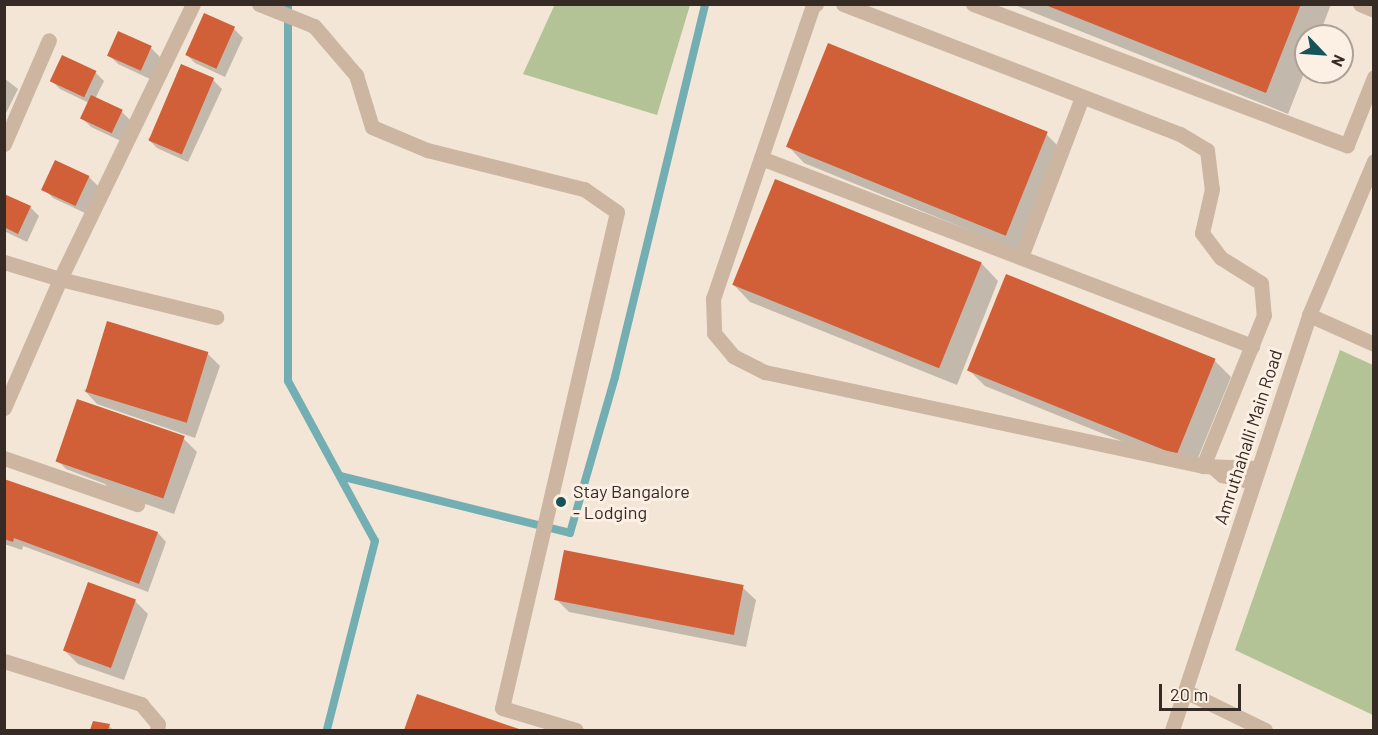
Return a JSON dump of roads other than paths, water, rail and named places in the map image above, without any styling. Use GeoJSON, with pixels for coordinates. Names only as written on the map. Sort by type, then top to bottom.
{"type":"FeatureCollection","features":[{"type":"Feature","properties":{"kind":"street"},"geometry":{"type":"LineString","coordinates":[[4,408],[60,279],[193,4]]}},
{"type":"Feature","properties":{"kind":"street"},"geometry":{"type":"LineString","coordinates":[[259,4],[314,26],[356,75],[372,127],[427,150],[584,189],[617,212],[502,708],[576,730]]}},
{"type":"Feature","properties":{"kind":"street"},"geometry":{"type":"LineString","coordinates":[[816,4],[813,5],[713,298],[714,333],[732,356],[765,372],[1208,467],[1255,475]]}},
{"type":"Feature","properties":{"kind":"street"},"geometry":{"type":"LineString","coordinates":[[843,4],[1180,134],[1207,150],[1212,189],[1202,234],[1221,258],[1261,283],[1264,315],[1208,467]]}},
{"type":"Feature","properties":{"kind":"street"},"geometry":{"type":"LineString","coordinates":[[973,4],[1347,146],[1374,77]]}},
{"type":"Feature","properties":{"kind":"street"},"geometry":{"type":"LineString","coordinates":[[1360,4],[1374,10]]}},
{"type":"Feature","properties":{"kind":"street"},"geometry":{"type":"LineString","coordinates":[[4,144],[49,40]]}},
{"type":"Feature","properties":{"kind":"street"},"geometry":{"type":"LineString","coordinates":[[1021,257],[1082,96]]}},
{"type":"Feature","properties":{"kind":"street"},"geometry":{"type":"LineString","coordinates":[[761,158],[1252,346]]}},
{"type":"Feature","properties":{"kind":"street","name":"Amruthahalli Main Road"},"geometry":{"type":"LineString","coordinates":[[1172,730],[1309,315],[1374,161]]}},
{"type":"Feature","properties":{"kind":"street"},"geometry":{"type":"LineString","coordinates":[[4,262],[60,279],[216,317]]}},
{"type":"Feature","properties":{"kind":"street"},"geometry":{"type":"LineString","coordinates":[[1309,315],[1374,344]]}},
{"type":"Feature","properties":{"kind":"street"},"geometry":{"type":"LineString","coordinates":[[4,458],[137,504]]}},
{"type":"Feature","properties":{"kind":"street"},"geometry":{"type":"LineString","coordinates":[[4,661],[141,704],[158,724],[157,730]]}},
{"type":"Feature","properties":{"kind":"street"},"geometry":{"type":"LineString","coordinates":[[1185,691],[1265,730]]}},
{"type":"Feature","properties":{"kind":"waterway"},"geometry":{"type":"LineString","coordinates":[[288,4],[288,381],[375,541],[327,730]]}},
{"type":"Feature","properties":{"kind":"waterway"},"geometry":{"type":"LineString","coordinates":[[340,476],[570,533],[615,377],[705,4]]}},
{"type":"Feature","properties":{"kind":"place","name":"Stay Bangalore - Lodging"},"geometry":{"type":"Point","coordinates":[561,502]}}]}
